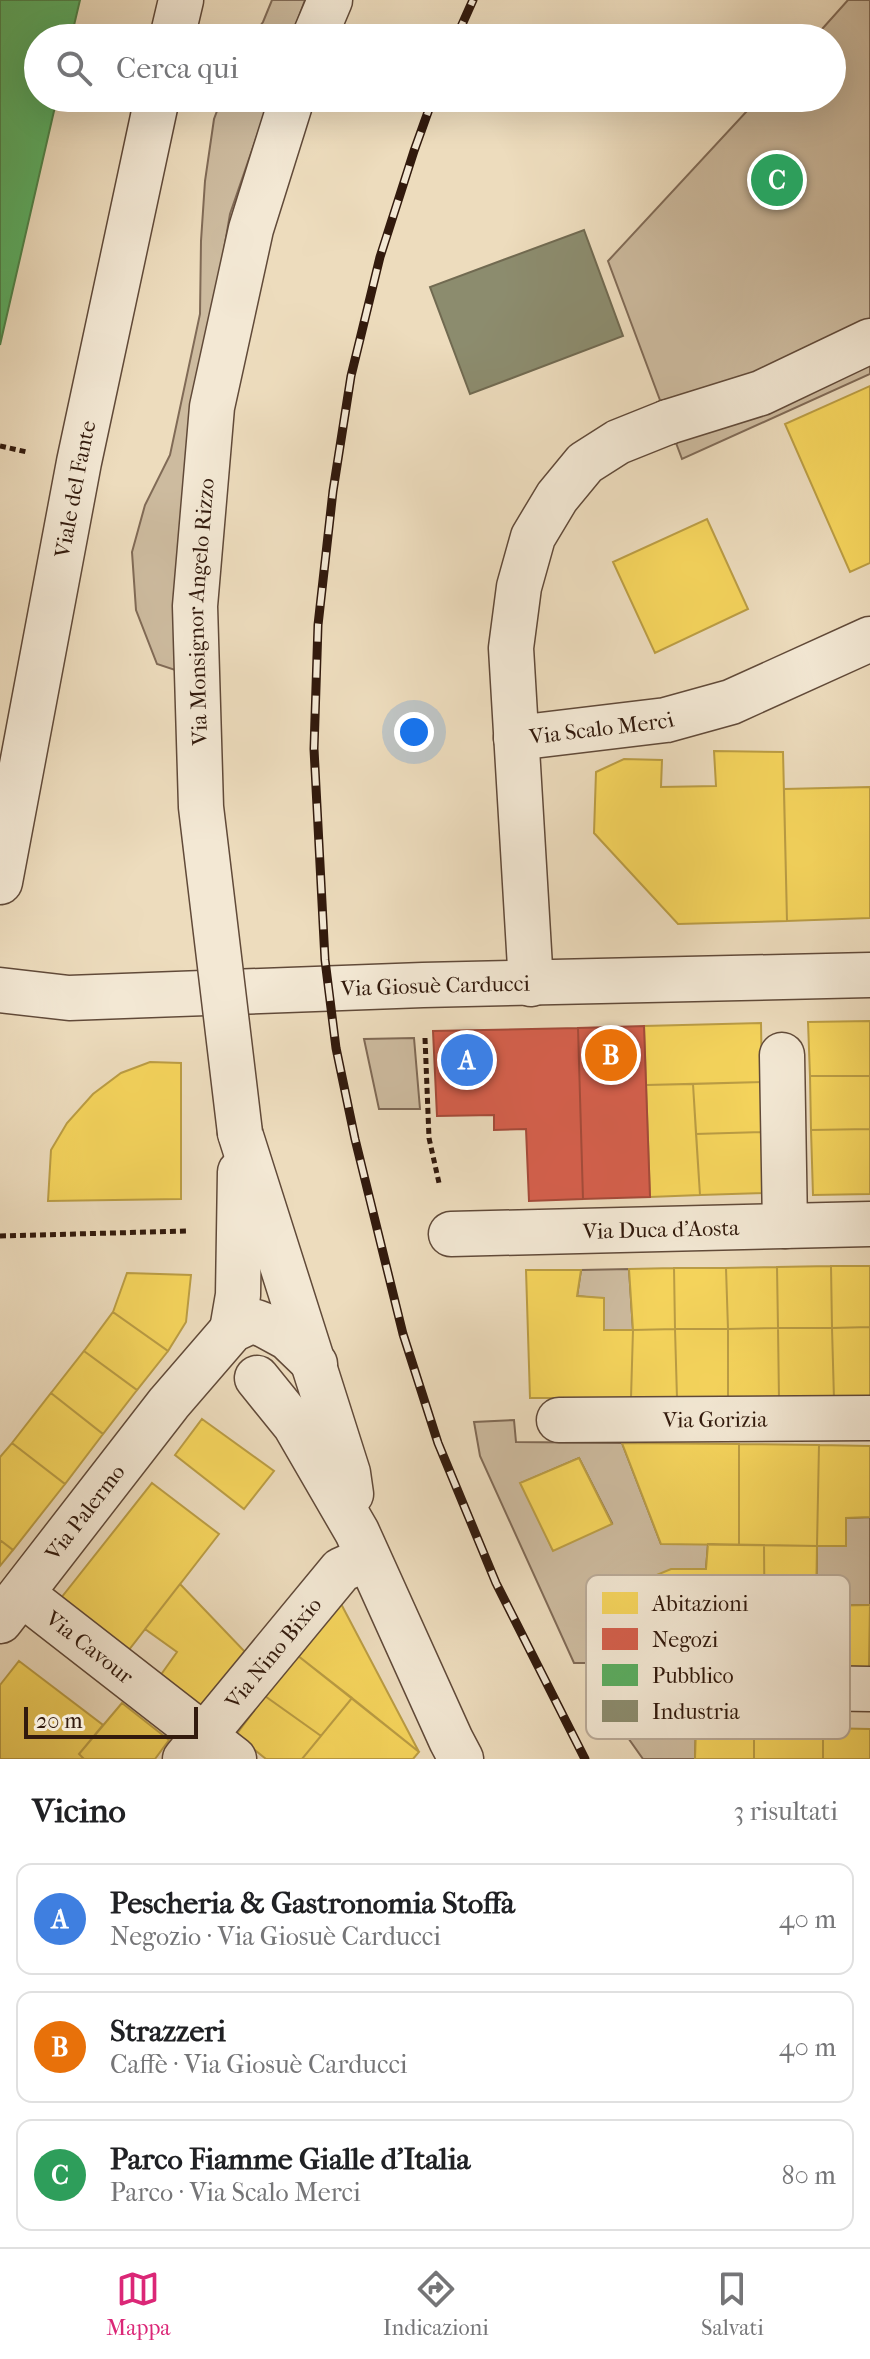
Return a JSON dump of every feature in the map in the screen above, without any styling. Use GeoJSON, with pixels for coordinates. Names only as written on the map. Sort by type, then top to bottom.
{"type":"FeatureCollection","features":[{"type":"Feature","properties":{"kind":"street"},"geometry":{"type":"LineString","coordinates":[[175,24],[181,0]]}},
{"type":"Feature","properties":{"kind":"street"},"geometry":{"type":"LineString","coordinates":[[320,24],[330,0]]}},
{"type":"Feature","properties":{"kind":"street","name":"Viale del Fante"},"geometry":{"type":"LineString","coordinates":[[0,882],[79,462],[154,112]]}},
{"type":"Feature","properties":{"kind":"street","name":"Via Monsignor Angelo Rizzo"},"geometry":{"type":"LineString","coordinates":[[240,1133],[201,807],[195,606],[212,407],[251,229],[288,112]]}},
{"type":"Feature","properties":{"kind":"street"},"geometry":{"type":"LineString","coordinates":[[516,738],[511,648],[519,587],[533,537],[557,497],[585,463],[618,442],[668,422],[761,393],[870,341]]}},
{"type":"Feature","properties":{"kind":"street","name":"Via Scalo Merci"},"geometry":{"type":"LineString","coordinates":[[531,984],[516,738],[666,720],[731,702],[870,639]]}},
{"type":"Feature","properties":{"kind":"street","name":"Via Giosuè Carducci"},"geometry":{"type":"LineString","coordinates":[[0,990],[69,998],[423,985],[870,975]]}},
{"type":"Feature","properties":{"kind":"street"},"geometry":{"type":"LineString","coordinates":[[782,1055],[785,1226]]}},
{"type":"Feature","properties":{"kind":"street"},"geometry":{"type":"LineString","coordinates":[[240,1133],[238,1295],[295,1425],[363,1545],[449,1753]]}},
{"type":"Feature","properties":{"kind":"street"},"geometry":{"type":"LineString","coordinates":[[240,1133],[289,1284],[291,1323],[264,1352]]}},
{"type":"Feature","properties":{"kind":"street","name":"Via Duca d'Aosta"},"geometry":{"type":"LineString","coordinates":[[451,1234],[870,1224]]}},
{"type":"Feature","properties":{"kind":"street"},"geometry":{"type":"LineString","coordinates":[[264,1352],[348,1473],[363,1545]]}},
{"type":"Feature","properties":{"kind":"street","name":"Via Palermo"},"geometry":{"type":"LineString","coordinates":[[11,1608],[169,1403],[221,1382],[264,1352]]}},
{"type":"Feature","properties":{"kind":"street","name":"Via Gorizia"},"geometry":{"type":"LineString","coordinates":[[559,1420],[870,1418]]}},
{"type":"Feature","properties":{"kind":"street","name":"Via Nino Bixio"},"geometry":{"type":"LineString","coordinates":[[208,1751],[341,1570],[363,1545]]}},
{"type":"Feature","properties":{"kind":"street","name":"Via Cavour"},"geometry":{"type":"LineString","coordinates":[[11,1608],[208,1751]]}},
{"type":"Feature","properties":{"kind":"street"},"geometry":{"type":"LineString","coordinates":[[850,1689],[870,1689]]}},
{"type":"Feature","properties":{"kind":"path"},"geometry":{"type":"LineString","coordinates":[[423,985],[429,1138],[451,1234]]}},
{"type":"Feature","properties":{"kind":"path"},"geometry":{"type":"LineString","coordinates":[[0,1236],[240,1230]]}},
{"type":"Feature","properties":{"kind":"shaded area"},"geometry":{"type":"Polygon","coordinates":[[[272,0],[305,0],[296,24],[262,24],[272,0]]]}},
{"type":"Feature","properties":{"kind":"shaded area"},"geometry":{"type":"Polygon","coordinates":[[[848,0],[870,0],[870,374],[682,459],[608,261],[746,112],[846,112],[846,24],[827,24],[848,0]]]}},
{"type":"Feature","properties":{"kind":"shaded area"},"geometry":{"type":"Polygon","coordinates":[[[217,112],[265,112],[230,214],[207,350],[178,671],[157,664],[136,610],[132,552],[145,505],[170,455],[200,314],[205,181],[217,112]]]}},
{"type":"Feature","properties":{"kind":"shaded area"},"geometry":{"type":"Polygon","coordinates":[[[414,1038],[420,1109],[379,1109],[364,1039],[414,1038]]]}},
{"type":"Feature","properties":{"kind":"shaded area"},"geometry":{"type":"Polygon","coordinates":[[[629,1269],[633,1330],[604,1330],[604,1299],[577,1296],[581,1270],[629,1269]]]}},
{"type":"Feature","properties":{"kind":"shaded area"},"geometry":{"type":"Polygon","coordinates":[[[514,1420],[516,1442],[622,1443],[661,1544],[708,1544],[706,1569],[700,1575],[586,1575],[586,1663],[574,1663],[480,1456],[474,1422],[514,1420]],[[579,1458],[521,1483],[553,1550],[612,1523],[579,1458]]]}},
{"type":"Feature","properties":{"kind":"shaded area"},"geometry":{"type":"Polygon","coordinates":[[[870,1517],[870,1605],[850,1605],[850,1575],[817,1575],[817,1546],[846,1546],[846,1518],[870,1517]]]}},
{"type":"Feature","properties":{"kind":"shaded area"},"geometry":{"type":"Polygon","coordinates":[[[629,1739],[696,1739],[695,1759],[643,1759],[629,1739]]]}},
{"type":"Feature","properties":{"kind":"building: Abitazioni"},"geometry":{"type":"Polygon","coordinates":[[[870,386],[870,563],[850,572],[785,424],[870,386]]]}},
{"type":"Feature","properties":{"kind":"building: Abitazioni"},"geometry":{"type":"Polygon","coordinates":[[[707,519],[748,609],[655,653],[613,562],[707,519]]]}},
{"type":"Feature","properties":{"kind":"building: Abitazioni"},"geometry":{"type":"Polygon","coordinates":[[[714,751],[783,752],[787,921],[678,924],[594,833],[596,772],[624,759],[662,760],[661,787],[716,786],[714,751]]]}},
{"type":"Feature","properties":{"kind":"building: Abitazioni"},"geometry":{"type":"Polygon","coordinates":[[[870,787],[870,918],[787,921],[784,789],[870,787]]]}},
{"type":"Feature","properties":{"kind":"building: Abitazioni"},"geometry":{"type":"Polygon","coordinates":[[[870,1021],[870,1076],[810,1076],[808,1022],[870,1021]]]}},
{"type":"Feature","properties":{"kind":"building: Abitazioni"},"geometry":{"type":"Polygon","coordinates":[[[761,1023],[762,1082],[646,1085],[644,1026],[761,1023]]]}},
{"type":"Feature","properties":{"kind":"building: Abitazioni"},"geometry":{"type":"Polygon","coordinates":[[[150,1062],[181,1063],[181,1199],[48,1201],[51,1150],[67,1123],[93,1094],[121,1073],[150,1062]]]}},
{"type":"Feature","properties":{"kind":"building: Abitazioni"},"geometry":{"type":"Polygon","coordinates":[[[810,1076],[870,1076],[870,1129],[811,1130],[810,1076]]]}},
{"type":"Feature","properties":{"kind":"building: Abitazioni"},"geometry":{"type":"Polygon","coordinates":[[[762,1082],[762,1132],[696,1134],[693,1084],[762,1082]]]}},
{"type":"Feature","properties":{"kind":"building: Abitazioni"},"geometry":{"type":"Polygon","coordinates":[[[693,1084],[700,1195],[650,1197],[646,1085],[693,1084]]]}},
{"type":"Feature","properties":{"kind":"building: Abitazioni"},"geometry":{"type":"Polygon","coordinates":[[[870,1129],[870,1194],[813,1195],[811,1130],[870,1129]]]}},
{"type":"Feature","properties":{"kind":"building: Abitazioni"},"geometry":{"type":"Polygon","coordinates":[[[762,1132],[764,1193],[700,1195],[696,1134],[762,1132]]]}},
{"type":"Feature","properties":{"kind":"building: Abitazioni"},"geometry":{"type":"Polygon","coordinates":[[[831,1266],[832,1328],[778,1328],[777,1267],[831,1266]]]}},
{"type":"Feature","properties":{"kind":"building: Abitazioni"},"geometry":{"type":"Polygon","coordinates":[[[831,1266],[870,1266],[870,1327],[832,1328],[831,1266]]]}},
{"type":"Feature","properties":{"kind":"building: Abitazioni"},"geometry":{"type":"Polygon","coordinates":[[[777,1267],[778,1328],[728,1329],[726,1268],[777,1267]]]}},
{"type":"Feature","properties":{"kind":"building: Abitazioni"},"geometry":{"type":"Polygon","coordinates":[[[674,1268],[675,1329],[633,1330],[629,1269],[674,1268]]]}},
{"type":"Feature","properties":{"kind":"building: Abitazioni"},"geometry":{"type":"Polygon","coordinates":[[[674,1268],[726,1268],[728,1329],[675,1329],[674,1268]]]}},
{"type":"Feature","properties":{"kind":"building: Abitazioni"},"geometry":{"type":"Polygon","coordinates":[[[526,1270],[581,1270],[577,1296],[604,1298],[604,1330],[633,1330],[631,1398],[530,1398],[526,1270]]]}},
{"type":"Feature","properties":{"kind":"building: Abitazioni"},"geometry":{"type":"Polygon","coordinates":[[[127,1273],[191,1275],[186,1322],[168,1351],[113,1312],[127,1273]]]}},
{"type":"Feature","properties":{"kind":"building: Abitazioni"},"geometry":{"type":"Polygon","coordinates":[[[113,1312],[168,1351],[137,1390],[84,1351],[113,1312]]]}},
{"type":"Feature","properties":{"kind":"building: Abitazioni"},"geometry":{"type":"Polygon","coordinates":[[[870,1327],[870,1399],[834,1399],[832,1328],[870,1327]]]}},
{"type":"Feature","properties":{"kind":"building: Abitazioni"},"geometry":{"type":"Polygon","coordinates":[[[778,1328],[832,1328],[834,1399],[779,1398],[778,1328]]]}},
{"type":"Feature","properties":{"kind":"building: Abitazioni"},"geometry":{"type":"Polygon","coordinates":[[[778,1328],[779,1398],[728,1399],[728,1329],[778,1328]]]}},
{"type":"Feature","properties":{"kind":"building: Abitazioni"},"geometry":{"type":"Polygon","coordinates":[[[675,1329],[677,1398],[631,1398],[633,1330],[675,1329]]]}},
{"type":"Feature","properties":{"kind":"building: Abitazioni"},"geometry":{"type":"Polygon","coordinates":[[[675,1329],[728,1329],[728,1399],[677,1398],[675,1329]]]}},
{"type":"Feature","properties":{"kind":"building: Abitazioni"},"geometry":{"type":"Polygon","coordinates":[[[84,1351],[137,1390],[103,1434],[51,1393],[84,1351]]]}},
{"type":"Feature","properties":{"kind":"building: Abitazioni"},"geometry":{"type":"Polygon","coordinates":[[[51,1393],[103,1434],[65,1484],[12,1443],[51,1393]]]}},
{"type":"Feature","properties":{"kind":"building: Abitazioni"},"geometry":{"type":"Polygon","coordinates":[[[202,1419],[274,1471],[244,1509],[175,1455],[202,1419]]]}},
{"type":"Feature","properties":{"kind":"building: Abitazioni"},"geometry":{"type":"Polygon","coordinates":[[[12,1443],[65,1484],[13,1550],[0,1540],[0,1457],[12,1443]]]}},
{"type":"Feature","properties":{"kind":"building: Abitazioni"},"geometry":{"type":"Polygon","coordinates":[[[622,1443],[739,1444],[739,1545],[661,1544],[622,1443]]]}},
{"type":"Feature","properties":{"kind":"building: Abitazioni"},"geometry":{"type":"Polygon","coordinates":[[[739,1444],[819,1445],[817,1546],[739,1545],[739,1444]]]}},
{"type":"Feature","properties":{"kind":"building: Abitazioni"},"geometry":{"type":"Polygon","coordinates":[[[819,1445],[870,1446],[870,1517],[846,1518],[846,1546],[817,1546],[819,1445]]]}},
{"type":"Feature","properties":{"kind":"building: Abitazioni"},"geometry":{"type":"Polygon","coordinates":[[[579,1458],[612,1524],[553,1551],[520,1483],[579,1458]]]}},
{"type":"Feature","properties":{"kind":"building: Abitazioni"},"geometry":{"type":"Polygon","coordinates":[[[152,1483],[219,1534],[128,1651],[61,1598],[152,1483]]]}},
{"type":"Feature","properties":{"kind":"building: Abitazioni"},"geometry":{"type":"Polygon","coordinates":[[[0,1540],[13,1550],[0,1566],[0,1540]]]}},
{"type":"Feature","properties":{"kind":"building: Abitazioni"},"geometry":{"type":"Polygon","coordinates":[[[708,1544],[764,1545],[764,1575],[657,1575],[671,1569],[706,1569],[708,1544]]]}},
{"type":"Feature","properties":{"kind":"building: Abitazioni"},"geometry":{"type":"Polygon","coordinates":[[[764,1545],[817,1546],[817,1575],[764,1575],[764,1545]]]}},
{"type":"Feature","properties":{"kind":"building: Abitazioni"},"geometry":{"type":"Polygon","coordinates":[[[180,1584],[248,1655],[204,1711],[160,1676],[177,1652],[145,1629],[180,1584]]]}},
{"type":"Feature","properties":{"kind":"building: Abitazioni"},"geometry":{"type":"Polygon","coordinates":[[[339,1600],[419,1752],[297,1655],[339,1600]]]}},
{"type":"Feature","properties":{"kind":"building: Abitazioni"},"geometry":{"type":"Polygon","coordinates":[[[850,1605],[870,1605],[869,1667],[850,1667],[850,1605]]]}},
{"type":"Feature","properties":{"kind":"building: Abitazioni"},"geometry":{"type":"Polygon","coordinates":[[[297,1655],[352,1698],[321,1736],[265,1696],[297,1655]]]}},
{"type":"Feature","properties":{"kind":"building: Abitazioni"},"geometry":{"type":"Polygon","coordinates":[[[19,1661],[103,1725],[79,1754],[84,1759],[0,1759],[0,1685],[19,1661]]]}},
{"type":"Feature","properties":{"kind":"building: Abitazioni"},"geometry":{"type":"Polygon","coordinates":[[[265,1696],[321,1736],[302,1759],[266,1759],[236,1735],[265,1696]]]}},
{"type":"Feature","properties":{"kind":"building: Abitazioni"},"geometry":{"type":"Polygon","coordinates":[[[352,1698],[419,1752],[413,1759],[302,1759],[352,1698]]]}},
{"type":"Feature","properties":{"kind":"building: Abitazioni"},"geometry":{"type":"Polygon","coordinates":[[[122,1703],[169,1740],[155,1759],[84,1759],[79,1754],[122,1703]]]}},
{"type":"Feature","properties":{"kind":"building: Abitazioni"},"geometry":{"type":"Polygon","coordinates":[[[850,1729],[870,1729],[870,1759],[823,1759],[823,1739],[850,1739],[850,1729]]]}},
{"type":"Feature","properties":{"kind":"building: Abitazioni"},"geometry":{"type":"Polygon","coordinates":[[[696,1739],[754,1739],[754,1759],[695,1759],[696,1739]]]}},
{"type":"Feature","properties":{"kind":"building: Abitazioni"},"geometry":{"type":"Polygon","coordinates":[[[754,1739],[823,1739],[823,1759],[754,1759],[754,1739]]]}},
{"type":"Feature","properties":{"kind":"building: Negozi"},"geometry":{"type":"Polygon","coordinates":[[[644,1026],[650,1197],[583,1199],[578,1028],[644,1026]]]}},
{"type":"Feature","properties":{"kind":"building: Negozi"},"geometry":{"type":"Polygon","coordinates":[[[578,1028],[583,1199],[529,1201],[526,1129],[494,1130],[494,1115],[437,1116],[433,1031],[578,1028]]]}},
{"type":"Feature","properties":{"kind":"building: Pubblico"},"geometry":{"type":"Polygon","coordinates":[[[0,0],[80,0],[74,24],[24,24],[24,112],[54,112],[0,345],[0,0]]]}},
{"type":"Feature","properties":{"kind":"building: Industria"},"geometry":{"type":"Polygon","coordinates":[[[584,230],[623,336],[470,394],[430,287],[584,230]]]}},
{"type":"Feature","properties":{"kind":"railway"},"geometry":{"type":"LineString","coordinates":[[462,24],[473,0]]}},
{"type":"Feature","properties":{"kind":"railway"},"geometry":{"type":"LineString","coordinates":[[428,112],[380,257],[351,376],[333,491],[318,625],[314,749],[325,960],[336,1048],[355,1139],[403,1334],[438,1443],[496,1583],[585,1759]]}},
{"type":"Feature","properties":{"kind":"place","name":"Parco Fiamme Gialle d'Italia"},"geometry":{"type":"Point","coordinates":[777,180]}},
{"type":"Feature","properties":{"kind":"place","name":"Strazzeri"},"geometry":{"type":"Point","coordinates":[611,1055]}},
{"type":"Feature","properties":{"kind":"place","name":"Pescheria & Gastronomia Stoffa"},"geometry":{"type":"Point","coordinates":[467,1060]}}]}
